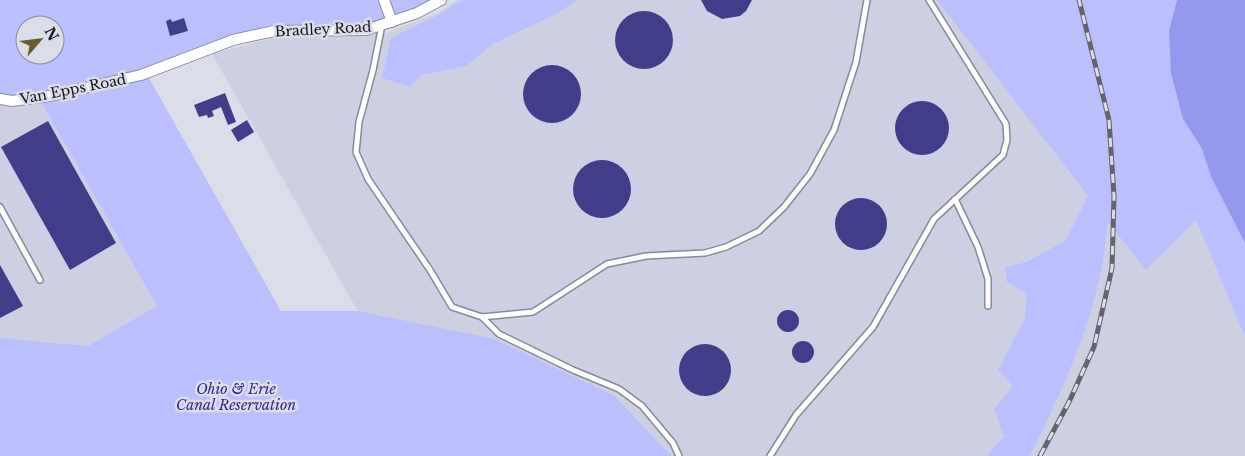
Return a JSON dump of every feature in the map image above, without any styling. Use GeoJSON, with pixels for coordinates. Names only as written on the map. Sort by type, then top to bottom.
{"type":"FeatureCollection","features":[{"type":"Feature","properties":{"kind":"street"},"geometry":{"type":"LineString","coordinates":[[384,0],[387,24]]}},
{"type":"Feature","properties":{"kind":"street","name":"Bradley Road"},"geometry":{"type":"LineString","coordinates":[[146,73],[233,40],[274,31],[366,30],[416,13],[441,0]]}},
{"type":"Feature","properties":{"kind":"street","name":"Van Epps Road"},"geometry":{"type":"LineString","coordinates":[[0,99],[12,101],[50,96],[146,73]]}},
{"type":"Feature","properties":{"kind":"lane"},"geometry":{"type":"LineString","coordinates":[[387,24],[359,122],[356,152],[368,179],[430,270],[452,307],[482,317],[533,312],[607,264],[646,256],[705,253],[726,247],[758,231],[784,207],[810,174],[834,130],[856,62],[867,0]]}},
{"type":"Feature","properties":{"kind":"lane"},"geometry":{"type":"LineString","coordinates":[[770,456],[796,415],[873,327],[934,219],[1003,155],[1006,140],[1006,124],[929,0]]}},
{"type":"Feature","properties":{"kind":"lane"},"geometry":{"type":"LineString","coordinates":[[956,199],[978,247],[988,279],[988,306]]}},
{"type":"Feature","properties":{"kind":"lane"},"geometry":{"type":"LineString","coordinates":[[0,207],[40,280]]}},
{"type":"Feature","properties":{"kind":"lane"},"geometry":{"type":"LineString","coordinates":[[482,317],[499,334],[619,389],[642,406],[673,443],[679,456]]}},
{"type":"Feature","properties":{"kind":"shaded area"},"geometry":{"type":"Polygon","coordinates":[[[457,0],[937,0],[1146,270],[1196,219],[1245,337],[1245,456],[529,456],[385,359],[212,54],[276,37],[383,34],[439,12],[457,0]]]}},
{"type":"Feature","properties":{"kind":"shaded area"},"geometry":{"type":"Polygon","coordinates":[[[1177,0],[1245,0],[1245,243],[1211,177],[1202,149],[1183,119],[1171,73],[1169,30],[1177,0]]]}},
{"type":"Feature","properties":{"kind":"shaded area"},"geometry":{"type":"Polygon","coordinates":[[[39,97],[158,306],[88,346],[0,338],[0,99],[39,97]]]}},
{"type":"Feature","properties":{"kind":"green space","name":"Ohio & Erie Canal Reservation"},"geometry":{"type":"Polygon","coordinates":[[[0,0],[441,0],[366,30],[274,31],[146,73],[281,311],[358,311],[494,339],[615,396],[671,456],[0,456],[0,338],[88,346],[157,306],[39,98],[0,99],[0,0]]]}},
{"type":"Feature","properties":{"kind":"green space"},"geometry":{"type":"Polygon","coordinates":[[[462,0],[577,0],[558,13],[493,44],[466,66],[422,75],[410,87],[382,78],[391,38],[440,14],[462,0]]]}},
{"type":"Feature","properties":{"kind":"green space"},"geometry":{"type":"Polygon","coordinates":[[[937,0],[1177,0],[1169,30],[1183,119],[1202,149],[1211,177],[1245,243],[1245,337],[1196,220],[1146,270],[1108,222],[1098,284],[1090,314],[1057,400],[1030,456],[987,456],[1004,436],[994,409],[1013,386],[998,370],[1025,318],[1027,294],[1007,282],[1005,267],[1027,262],[1066,240],[1088,196],[937,0]]]}},
{"type":"Feature","properties":{"kind":"building"},"geometry":{"type":"Polygon","coordinates":[[[701,0],[752,0],[746,11],[740,16],[722,19],[707,11],[701,0]]]}},
{"type":"Feature","properties":{"kind":"building"},"geometry":{"type":"Polygon","coordinates":[[[644,11],[660,16],[668,24],[673,40],[668,56],[660,64],[644,69],[628,64],[620,56],[615,40],[620,24],[628,16],[644,11]]]}},
{"type":"Feature","properties":{"kind":"building"},"geometry":{"type":"Polygon","coordinates":[[[184,18],[188,31],[170,36],[166,21],[171,19],[172,22],[184,18]]]}},
{"type":"Feature","properties":{"kind":"building"},"geometry":{"type":"Polygon","coordinates":[[[552,65],[568,70],[576,78],[581,94],[576,110],[568,118],[552,123],[536,118],[528,110],[523,94],[528,78],[536,70],[552,65]]]}},
{"type":"Feature","properties":{"kind":"building"},"geometry":{"type":"Polygon","coordinates":[[[225,93],[236,122],[228,125],[221,107],[212,111],[214,116],[208,118],[207,115],[199,117],[194,105],[225,93]]]}},
{"type":"Feature","properties":{"kind":"building"},"geometry":{"type":"Polygon","coordinates":[[[917,101],[927,101],[937,105],[945,113],[949,128],[945,143],[937,151],[927,155],[917,155],[907,151],[899,143],[895,133],[895,123],[899,113],[907,105],[917,101]]]}},
{"type":"Feature","properties":{"kind":"building"},"geometry":{"type":"Polygon","coordinates":[[[247,120],[254,132],[238,142],[231,130],[247,120]]]}},
{"type":"Feature","properties":{"kind":"building"},"geometry":{"type":"Polygon","coordinates":[[[48,121],[116,243],[70,270],[1,147],[48,121]]]}},
{"type":"Feature","properties":{"kind":"building"},"geometry":{"type":"Polygon","coordinates":[[[602,160],[618,165],[626,173],[631,189],[626,205],[618,213],[602,218],[586,213],[578,205],[573,189],[578,173],[586,165],[602,160]]]}},
{"type":"Feature","properties":{"kind":"building"},"geometry":{"type":"Polygon","coordinates":[[[856,198],[866,198],[880,205],[887,219],[887,229],[880,243],[866,250],[856,250],[846,246],[839,239],[835,229],[835,219],[839,209],[846,202],[856,198]]]}},
{"type":"Feature","properties":{"kind":"building"},"geometry":{"type":"Polygon","coordinates":[[[0,265],[23,306],[0,318],[0,265]]]}},
{"type":"Feature","properties":{"kind":"building"},"geometry":{"type":"Polygon","coordinates":[[[788,310],[796,313],[799,321],[796,329],[788,332],[780,329],[777,321],[780,313],[788,310]]]}},
{"type":"Feature","properties":{"kind":"building"},"geometry":{"type":"Polygon","coordinates":[[[803,341],[811,344],[814,352],[811,360],[803,363],[795,360],[792,352],[795,344],[803,341]]]}},
{"type":"Feature","properties":{"kind":"building"},"geometry":{"type":"Polygon","coordinates":[[[700,344],[710,344],[724,351],[731,365],[731,375],[724,389],[710,396],[700,396],[690,392],[683,385],[679,375],[679,365],[683,355],[690,348],[700,344]]]}},
{"type":"Feature","properties":{"kind":"railway"},"geometry":{"type":"LineString","coordinates":[[1040,456],[1069,402],[1094,347],[1112,268],[1114,196],[1109,120],[1079,0]]}}]}
